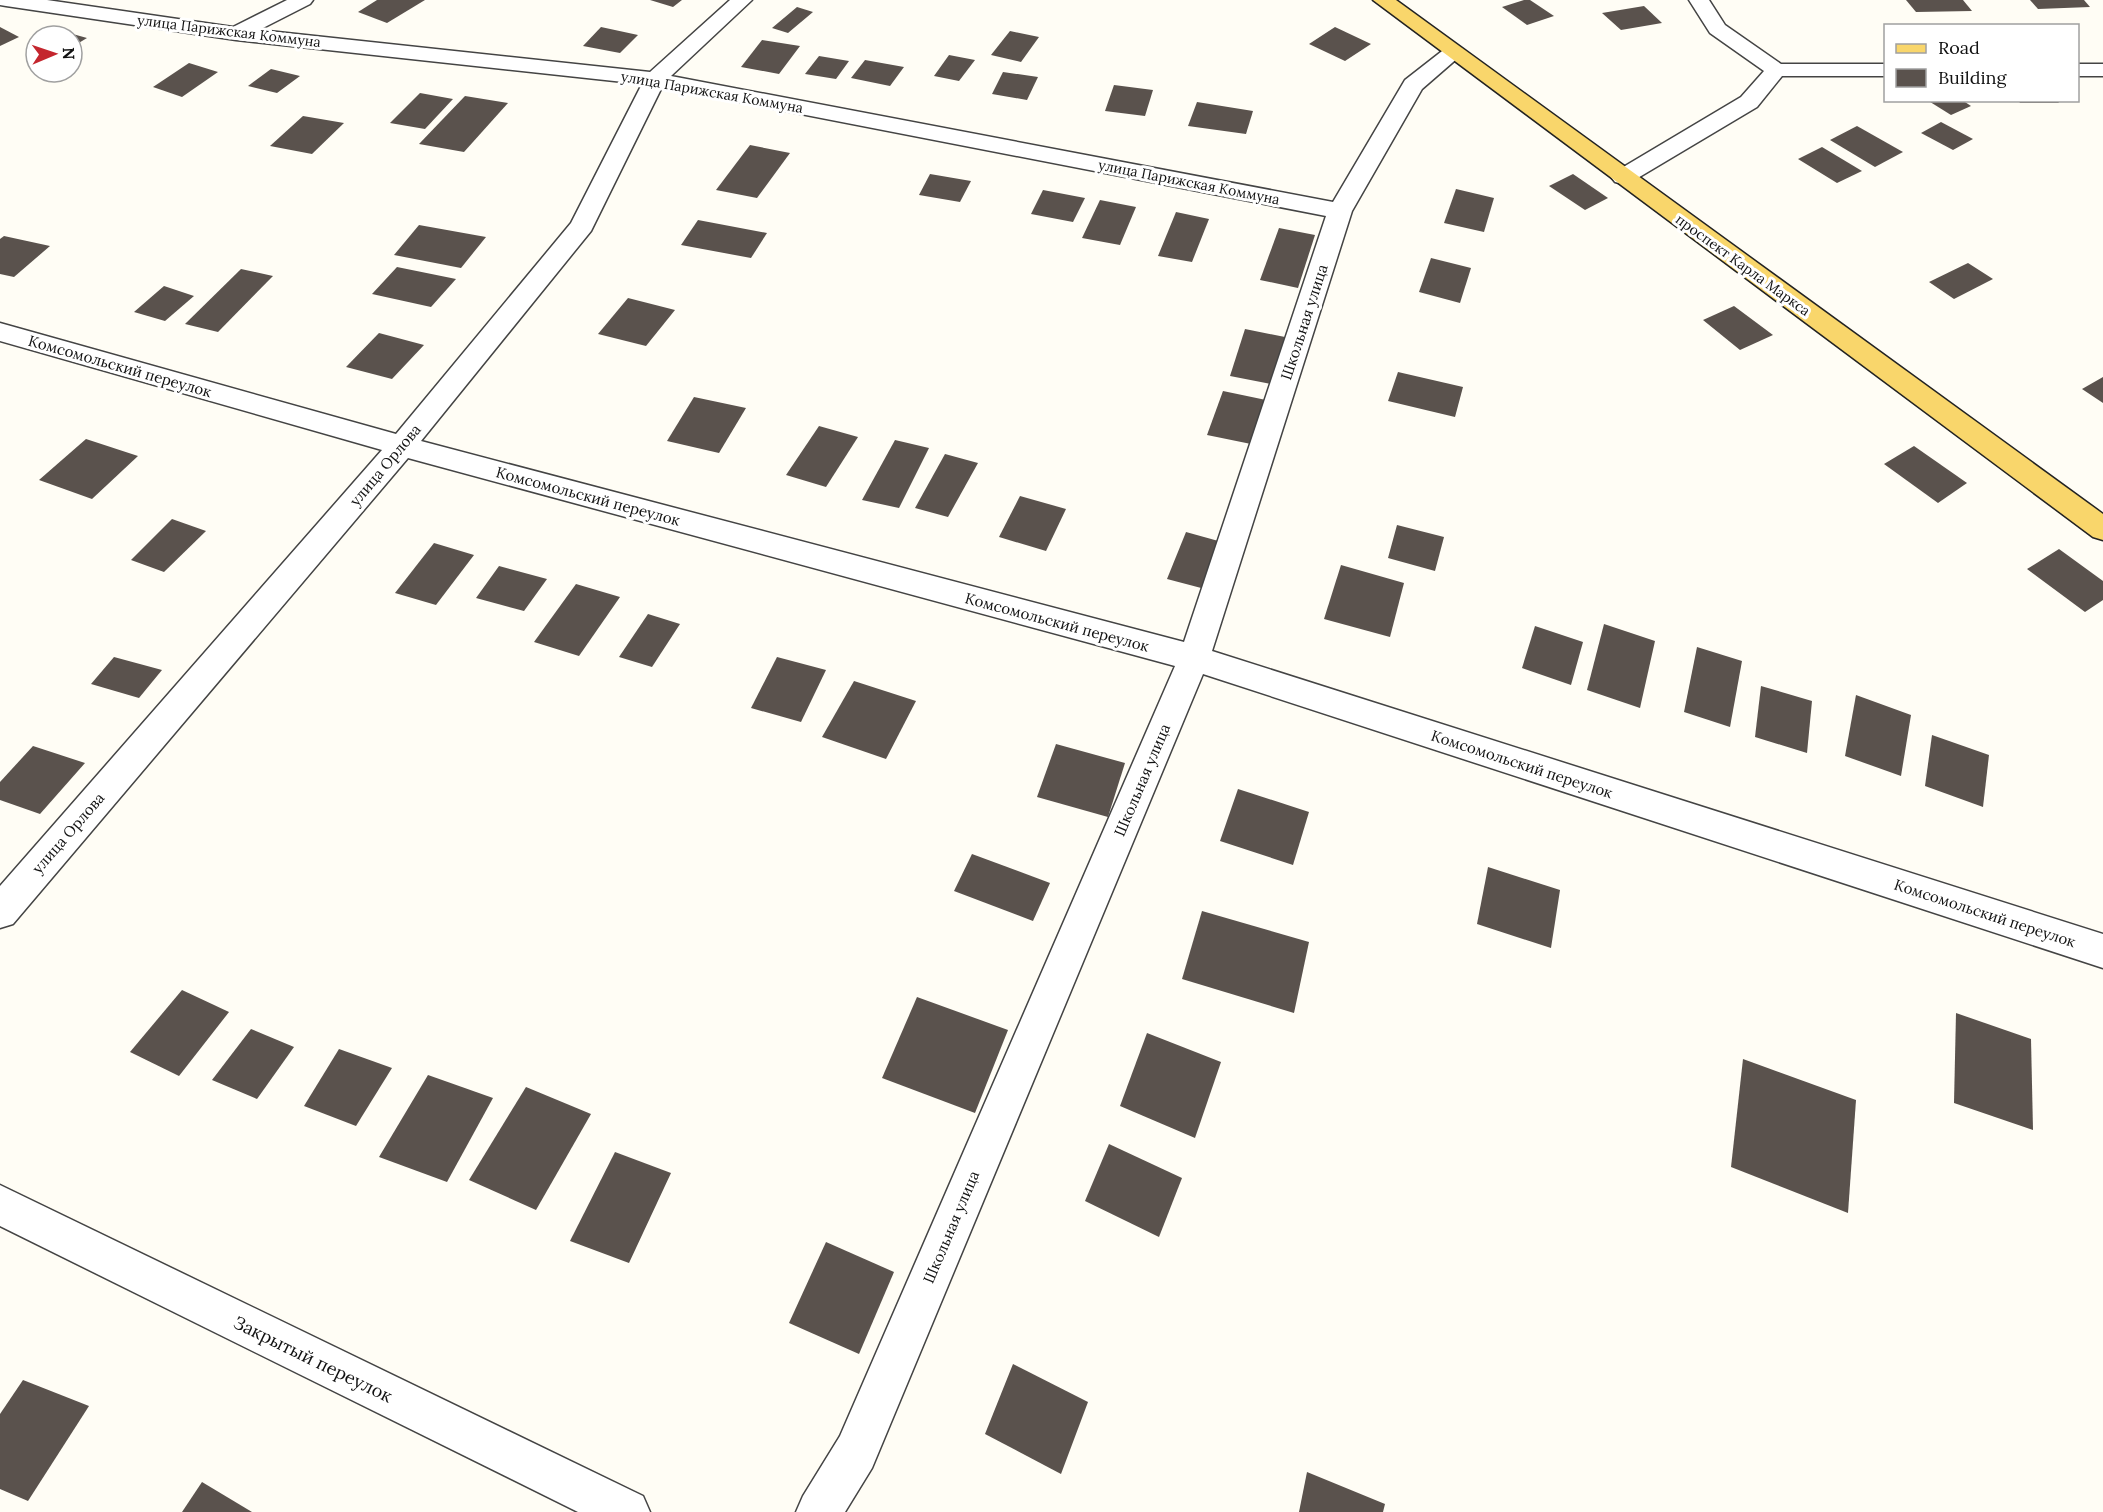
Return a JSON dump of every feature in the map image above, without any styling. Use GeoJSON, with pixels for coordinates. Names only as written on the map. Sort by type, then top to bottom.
{"type":"FeatureCollection","features":[{"type":"Feature","properties":{"kind":"main road","name":"проспект Карла Маркса"},"geometry":{"type":"LineString","coordinates":[[1383,0],[2103,529]]}},
{"type":"Feature","properties":{"kind":"street","name":"улица Парижская Коммуна"},"geometry":{"type":"LineString","coordinates":[[6,0],[236,34],[655,79],[1340,211]]}},
{"type":"Feature","properties":{"kind":"street"},"geometry":{"type":"LineString","coordinates":[[236,34],[303,0]]}},
{"type":"Feature","properties":{"kind":"street","name":"улица Орлова"},"geometry":{"type":"LineString","coordinates":[[0,912],[402,447],[582,226],[655,79],[742,0]]}},
{"type":"Feature","properties":{"kind":"street"},"geometry":{"type":"LineString","coordinates":[[1699,0],[1717,29],[1776,70],[1884,70]]}},
{"type":"Feature","properties":{"kind":"street","name":"Школьная улица"},"geometry":{"type":"LineString","coordinates":[[819,1512],[856,1452],[1194,658],[1340,211],[1413,85],[1453,52]]}},
{"type":"Feature","properties":{"kind":"street"},"geometry":{"type":"LineString","coordinates":[[1623,177],[1749,102],[1776,70]]}},
{"type":"Feature","properties":{"kind":"street"},"geometry":{"type":"LineString","coordinates":[[2079,70],[2103,70]]}},
{"type":"Feature","properties":{"kind":"street","name":"Комсомольский переулок"},"geometry":{"type":"LineString","coordinates":[[0,333],[402,447],[1194,658],[2103,951]]}},
{"type":"Feature","properties":{"kind":"street","name":"Закрытый переулок"},"geometry":{"type":"LineString","coordinates":[[0,1205],[627,1512]]}},
{"type":"Feature","properties":{"kind":"building"},"geometry":{"type":"Polygon","coordinates":[[[377,0],[425,0],[387,23],[358,12],[377,0]]]}},
{"type":"Feature","properties":{"kind":"building"},"geometry":{"type":"Polygon","coordinates":[[[650,0],[682,0],[673,7],[650,0]]]}},
{"type":"Feature","properties":{"kind":"building"},"geometry":{"type":"Polygon","coordinates":[[[1530,0],[1554,16],[1527,25],[1502,7],[1530,0]]]}},
{"type":"Feature","properties":{"kind":"building"},"geometry":{"type":"Polygon","coordinates":[[[1906,0],[1963,0],[1972,11],[1916,12],[1906,0]]]}},
{"type":"Feature","properties":{"kind":"building"},"geometry":{"type":"Polygon","coordinates":[[[2030,0],[2084,0],[2090,7],[2038,9],[2030,0]]]}},
{"type":"Feature","properties":{"kind":"building"},"geometry":{"type":"Polygon","coordinates":[[[1644,6],[1662,23],[1621,30],[1602,13],[1644,6]]]}},
{"type":"Feature","properties":{"kind":"building"},"geometry":{"type":"Polygon","coordinates":[[[797,7],[813,12],[788,33],[772,28],[797,7]]]}},
{"type":"Feature","properties":{"kind":"building"},"geometry":{"type":"Polygon","coordinates":[[[0,27],[19,37],[0,46],[0,27]]]}},
{"type":"Feature","properties":{"kind":"building"},"geometry":{"type":"Polygon","coordinates":[[[601,27],[638,35],[620,53],[583,46],[601,27]]]}},
{"type":"Feature","properties":{"kind":"building"},"geometry":{"type":"Polygon","coordinates":[[[1335,27],[1371,44],[1345,61],[1309,44],[1335,27]]]}},
{"type":"Feature","properties":{"kind":"building"},"geometry":{"type":"Polygon","coordinates":[[[1010,31],[1039,37],[1021,62],[991,55],[1010,31]]]}},
{"type":"Feature","properties":{"kind":"building"},"geometry":{"type":"Polygon","coordinates":[[[762,40],[800,46],[779,74],[741,67],[762,40]]]}},
{"type":"Feature","properties":{"kind":"building"},"geometry":{"type":"Polygon","coordinates":[[[949,55],[975,60],[959,81],[934,76],[949,55]]]}},
{"type":"Feature","properties":{"kind":"building"},"geometry":{"type":"Polygon","coordinates":[[[819,56],[849,61],[836,79],[805,74],[819,56]]]}},
{"type":"Feature","properties":{"kind":"building"},"geometry":{"type":"Polygon","coordinates":[[[865,60],[904,67],[890,86],[851,78],[865,60]]]}},
{"type":"Feature","properties":{"kind":"building"},"geometry":{"type":"Polygon","coordinates":[[[189,63],[218,72],[182,97],[153,87],[189,63]]]}},
{"type":"Feature","properties":{"kind":"building"},"geometry":{"type":"Polygon","coordinates":[[[271,69],[300,76],[277,93],[248,86],[271,69]]]}},
{"type":"Feature","properties":{"kind":"building"},"geometry":{"type":"Polygon","coordinates":[[[1003,72],[1038,77],[1027,100],[992,94],[1003,72]]]}},
{"type":"Feature","properties":{"kind":"building"},"geometry":{"type":"Polygon","coordinates":[[[1114,85],[1153,90],[1145,116],[1105,111],[1114,85]]]}},
{"type":"Feature","properties":{"kind":"building"},"geometry":{"type":"Polygon","coordinates":[[[420,93],[453,99],[425,129],[390,123],[420,93]]]}},
{"type":"Feature","properties":{"kind":"building"},"geometry":{"type":"Polygon","coordinates":[[[465,96],[508,103],[464,152],[419,144],[465,96]]]}},
{"type":"Feature","properties":{"kind":"building"},"geometry":{"type":"Polygon","coordinates":[[[1197,102],[1253,111],[1246,134],[1188,126],[1197,102]]]}},
{"type":"Feature","properties":{"kind":"building"},"geometry":{"type":"Polygon","coordinates":[[[1930,102],[1965,102],[1971,106],[1951,115],[1930,102]]]}},
{"type":"Feature","properties":{"kind":"building"},"geometry":{"type":"Polygon","coordinates":[[[2019,102],[2059,103],[2020,103],[2019,102]]]}},
{"type":"Feature","properties":{"kind":"building"},"geometry":{"type":"Polygon","coordinates":[[[303,116],[344,123],[312,154],[270,146],[303,116]]]}},
{"type":"Feature","properties":{"kind":"building"},"geometry":{"type":"Polygon","coordinates":[[[1941,122],[1973,139],[1953,150],[1921,133],[1941,122]]]}},
{"type":"Feature","properties":{"kind":"building"},"geometry":{"type":"Polygon","coordinates":[[[1857,126],[1903,152],[1875,167],[1830,140],[1857,126]]]}},
{"type":"Feature","properties":{"kind":"building"},"geometry":{"type":"Polygon","coordinates":[[[750,145],[790,153],[757,198],[716,190],[750,145]]]}},
{"type":"Feature","properties":{"kind":"building"},"geometry":{"type":"Polygon","coordinates":[[[1822,147],[1862,171],[1837,183],[1798,159],[1822,147]]]}},
{"type":"Feature","properties":{"kind":"building"},"geometry":{"type":"Polygon","coordinates":[[[930,174],[971,181],[960,202],[919,195],[930,174]]]}},
{"type":"Feature","properties":{"kind":"building"},"geometry":{"type":"Polygon","coordinates":[[[1573,174],[1608,198],[1585,210],[1549,186],[1573,174]]]}},
{"type":"Feature","properties":{"kind":"building"},"geometry":{"type":"Polygon","coordinates":[[[1456,189],[1494,198],[1484,232],[1444,223],[1456,189]]]}},
{"type":"Feature","properties":{"kind":"building"},"geometry":{"type":"Polygon","coordinates":[[[1043,190],[1085,198],[1073,222],[1031,214],[1043,190]]]}},
{"type":"Feature","properties":{"kind":"building"},"geometry":{"type":"Polygon","coordinates":[[[1100,200],[1136,207],[1120,245],[1082,238],[1100,200]]]}},
{"type":"Feature","properties":{"kind":"building"},"geometry":{"type":"Polygon","coordinates":[[[1176,212],[1209,219],[1192,262],[1158,256],[1176,212]]]}},
{"type":"Feature","properties":{"kind":"building"},"geometry":{"type":"Polygon","coordinates":[[[698,220],[767,233],[751,258],[681,245],[698,220]]]}},
{"type":"Feature","properties":{"kind":"building"},"geometry":{"type":"Polygon","coordinates":[[[419,225],[486,237],[461,268],[394,255],[419,225]]]}},
{"type":"Feature","properties":{"kind":"building"},"geometry":{"type":"Polygon","coordinates":[[[1279,228],[1315,235],[1298,288],[1260,280],[1279,228]]]}},
{"type":"Feature","properties":{"kind":"building"},"geometry":{"type":"Polygon","coordinates":[[[4,236],[50,246],[14,277],[0,274],[0,239],[4,236]]]}},
{"type":"Feature","properties":{"kind":"building"},"geometry":{"type":"Polygon","coordinates":[[[1431,258],[1471,268],[1460,303],[1419,292],[1431,258]]]}},
{"type":"Feature","properties":{"kind":"building"},"geometry":{"type":"Polygon","coordinates":[[[1968,263],[1993,279],[1954,299],[1929,282],[1968,263]]]}},
{"type":"Feature","properties":{"kind":"building"},"geometry":{"type":"Polygon","coordinates":[[[397,267],[456,279],[431,307],[372,294],[397,267]]]}},
{"type":"Feature","properties":{"kind":"building"},"geometry":{"type":"Polygon","coordinates":[[[241,269],[273,276],[218,332],[185,324],[241,269]]]}},
{"type":"Feature","properties":{"kind":"building"},"geometry":{"type":"Polygon","coordinates":[[[164,286],[194,296],[165,321],[134,312],[164,286]]]}},
{"type":"Feature","properties":{"kind":"building"},"geometry":{"type":"Polygon","coordinates":[[[628,298],[675,310],[646,346],[598,334],[628,298]]]}},
{"type":"Feature","properties":{"kind":"building"},"geometry":{"type":"Polygon","coordinates":[[[1734,306],[1773,335],[1740,350],[1703,320],[1734,306]]]}},
{"type":"Feature","properties":{"kind":"building"},"geometry":{"type":"Polygon","coordinates":[[[1245,329],[1285,337],[1271,384],[1230,376],[1245,329]]]}},
{"type":"Feature","properties":{"kind":"building"},"geometry":{"type":"Polygon","coordinates":[[[379,333],[424,345],[392,379],[346,367],[379,333]]]}},
{"type":"Feature","properties":{"kind":"building"},"geometry":{"type":"Polygon","coordinates":[[[1398,372],[1463,387],[1455,417],[1388,401],[1398,372]]]}},
{"type":"Feature","properties":{"kind":"building"},"geometry":{"type":"Polygon","coordinates":[[[2103,377],[2103,403],[2082,389],[2103,377]]]}},
{"type":"Feature","properties":{"kind":"building"},"geometry":{"type":"Polygon","coordinates":[[[1223,391],[1266,400],[1251,444],[1207,435],[1223,391]]]}},
{"type":"Feature","properties":{"kind":"building"},"geometry":{"type":"Polygon","coordinates":[[[694,397],[746,408],[719,453],[667,441],[694,397]]]}},
{"type":"Feature","properties":{"kind":"building"},"geometry":{"type":"Polygon","coordinates":[[[819,426],[858,437],[826,487],[786,475],[819,426]]]}},
{"type":"Feature","properties":{"kind":"building"},"geometry":{"type":"Polygon","coordinates":[[[86,439],[138,456],[92,499],[39,480],[86,439]]]}},
{"type":"Feature","properties":{"kind":"building"},"geometry":{"type":"Polygon","coordinates":[[[895,440],[929,448],[899,508],[862,500],[895,440]]]}},
{"type":"Feature","properties":{"kind":"building"},"geometry":{"type":"Polygon","coordinates":[[[1914,446],[1967,483],[1938,503],[1884,464],[1914,446]]]}},
{"type":"Feature","properties":{"kind":"building"},"geometry":{"type":"Polygon","coordinates":[[[945,454],[978,463],[948,517],[915,508],[945,454]]]}},
{"type":"Feature","properties":{"kind":"building"},"geometry":{"type":"Polygon","coordinates":[[[1020,496],[1066,509],[1046,551],[999,537],[1020,496]]]}},
{"type":"Feature","properties":{"kind":"building"},"geometry":{"type":"Polygon","coordinates":[[[172,519],[206,531],[164,572],[131,560],[172,519]]]}},
{"type":"Feature","properties":{"kind":"building"},"geometry":{"type":"Polygon","coordinates":[[[1397,525],[1444,537],[1435,571],[1388,558],[1397,525]]]}},
{"type":"Feature","properties":{"kind":"building"},"geometry":{"type":"Polygon","coordinates":[[[1186,532],[1222,542],[1205,589],[1167,579],[1186,532]]]}},
{"type":"Feature","properties":{"kind":"building"},"geometry":{"type":"Polygon","coordinates":[[[434,543],[474,555],[436,605],[395,593],[434,543]]]}},
{"type":"Feature","properties":{"kind":"building"},"geometry":{"type":"Polygon","coordinates":[[[2059,549],[2103,581],[2103,600],[2085,612],[2027,569],[2059,549]]]}},
{"type":"Feature","properties":{"kind":"building"},"geometry":{"type":"Polygon","coordinates":[[[1341,565],[1404,583],[1390,637],[1324,619],[1341,565]]]}},
{"type":"Feature","properties":{"kind":"building"},"geometry":{"type":"Polygon","coordinates":[[[499,566],[547,579],[524,611],[476,598],[499,566]]]}},
{"type":"Feature","properties":{"kind":"building"},"geometry":{"type":"Polygon","coordinates":[[[576,584],[620,597],[579,656],[534,642],[576,584]]]}},
{"type":"Feature","properties":{"kind":"building"},"geometry":{"type":"Polygon","coordinates":[[[648,614],[680,624],[652,667],[619,657],[648,614]]]}},
{"type":"Feature","properties":{"kind":"building"},"geometry":{"type":"Polygon","coordinates":[[[1604,624],[1655,641],[1640,708],[1587,690],[1604,624]]]}},
{"type":"Feature","properties":{"kind":"building"},"geometry":{"type":"Polygon","coordinates":[[[1535,626],[1583,642],[1571,685],[1522,668],[1535,626]]]}},
{"type":"Feature","properties":{"kind":"building"},"geometry":{"type":"Polygon","coordinates":[[[1697,647],[1742,661],[1730,727],[1684,712],[1697,647]]]}},
{"type":"Feature","properties":{"kind":"building"},"geometry":{"type":"Polygon","coordinates":[[[114,657],[162,670],[139,698],[91,684],[114,657]]]}},
{"type":"Feature","properties":{"kind":"building"},"geometry":{"type":"Polygon","coordinates":[[[777,657],[826,670],[801,722],[751,708],[777,657]]]}},
{"type":"Feature","properties":{"kind":"building"},"geometry":{"type":"Polygon","coordinates":[[[854,681],[916,701],[886,759],[822,737],[854,681]]]}},
{"type":"Feature","properties":{"kind":"building"},"geometry":{"type":"Polygon","coordinates":[[[1761,686],[1812,701],[1807,753],[1755,737],[1761,686]]]}},
{"type":"Feature","properties":{"kind":"building"},"geometry":{"type":"Polygon","coordinates":[[[1856,695],[1911,715],[1901,776],[1845,756],[1856,695]]]}},
{"type":"Feature","properties":{"kind":"building"},"geometry":{"type":"Polygon","coordinates":[[[1932,735],[1989,755],[1983,807],[1925,786],[1932,735]]]}},
{"type":"Feature","properties":{"kind":"building"},"geometry":{"type":"Polygon","coordinates":[[[1056,744],[1125,763],[1108,817],[1037,797],[1056,744]]]}},
{"type":"Feature","properties":{"kind":"building"},"geometry":{"type":"Polygon","coordinates":[[[33,746],[85,763],[40,814],[0,800],[0,782],[33,746]]]}},
{"type":"Feature","properties":{"kind":"building"},"geometry":{"type":"Polygon","coordinates":[[[1238,789],[1309,812],[1293,865],[1220,841],[1238,789]]]}},
{"type":"Feature","properties":{"kind":"building"},"geometry":{"type":"Polygon","coordinates":[[[972,854],[1050,883],[1033,921],[954,891],[972,854]]]}},
{"type":"Feature","properties":{"kind":"building"},"geometry":{"type":"Polygon","coordinates":[[[1488,867],[1560,890],[1551,948],[1477,924],[1488,867]]]}},
{"type":"Feature","properties":{"kind":"building"},"geometry":{"type":"Polygon","coordinates":[[[1202,911],[1309,942],[1294,1013],[1182,979],[1202,911]]]}},
{"type":"Feature","properties":{"kind":"building"},"geometry":{"type":"Polygon","coordinates":[[[182,990],[229,1012],[179,1076],[130,1052],[182,990]]]}},
{"type":"Feature","properties":{"kind":"building"},"geometry":{"type":"Polygon","coordinates":[[[917,997],[1008,1030],[975,1113],[882,1078],[917,997]]]}},
{"type":"Feature","properties":{"kind":"building"},"geometry":{"type":"Polygon","coordinates":[[[1956,1013],[2031,1039],[2033,1130],[1954,1103],[1956,1013]]]}},
{"type":"Feature","properties":{"kind":"building"},"geometry":{"type":"Polygon","coordinates":[[[251,1029],[294,1047],[257,1099],[212,1080],[251,1029]]]}},
{"type":"Feature","properties":{"kind":"building"},"geometry":{"type":"Polygon","coordinates":[[[1147,1033],[1221,1062],[1195,1138],[1120,1106],[1147,1033]]]}},
{"type":"Feature","properties":{"kind":"building"},"geometry":{"type":"Polygon","coordinates":[[[339,1049],[392,1068],[356,1126],[304,1106],[339,1049]]]}},
{"type":"Feature","properties":{"kind":"building"},"geometry":{"type":"Polygon","coordinates":[[[1743,1059],[1856,1100],[1848,1213],[1731,1167],[1743,1059]]]}},
{"type":"Feature","properties":{"kind":"building"},"geometry":{"type":"Polygon","coordinates":[[[428,1075],[493,1098],[447,1182],[379,1157],[428,1075]]]}},
{"type":"Feature","properties":{"kind":"building"},"geometry":{"type":"Polygon","coordinates":[[[526,1087],[591,1114],[536,1210],[469,1180],[526,1087]]]}},
{"type":"Feature","properties":{"kind":"building"},"geometry":{"type":"Polygon","coordinates":[[[1109,1144],[1182,1178],[1159,1237],[1085,1201],[1109,1144]]]}},
{"type":"Feature","properties":{"kind":"building"},"geometry":{"type":"Polygon","coordinates":[[[615,1152],[671,1173],[629,1263],[570,1241],[615,1152]]]}},
{"type":"Feature","properties":{"kind":"building"},"geometry":{"type":"Polygon","coordinates":[[[826,1242],[894,1272],[859,1354],[789,1323],[826,1242]]]}},
{"type":"Feature","properties":{"kind":"building"},"geometry":{"type":"Polygon","coordinates":[[[1013,1364],[1088,1402],[1061,1474],[985,1434],[1013,1364]]]}},
{"type":"Feature","properties":{"kind":"building"},"geometry":{"type":"Polygon","coordinates":[[[23,1380],[89,1406],[28,1501],[0,1489],[0,1414],[23,1380]]]}},
{"type":"Feature","properties":{"kind":"building"},"geometry":{"type":"Polygon","coordinates":[[[1307,1472],[1385,1504],[1383,1512],[1299,1512],[1307,1472]]]}},
{"type":"Feature","properties":{"kind":"building"},"geometry":{"type":"Polygon","coordinates":[[[202,1482],[252,1512],[182,1512],[202,1482]]]}}]}
